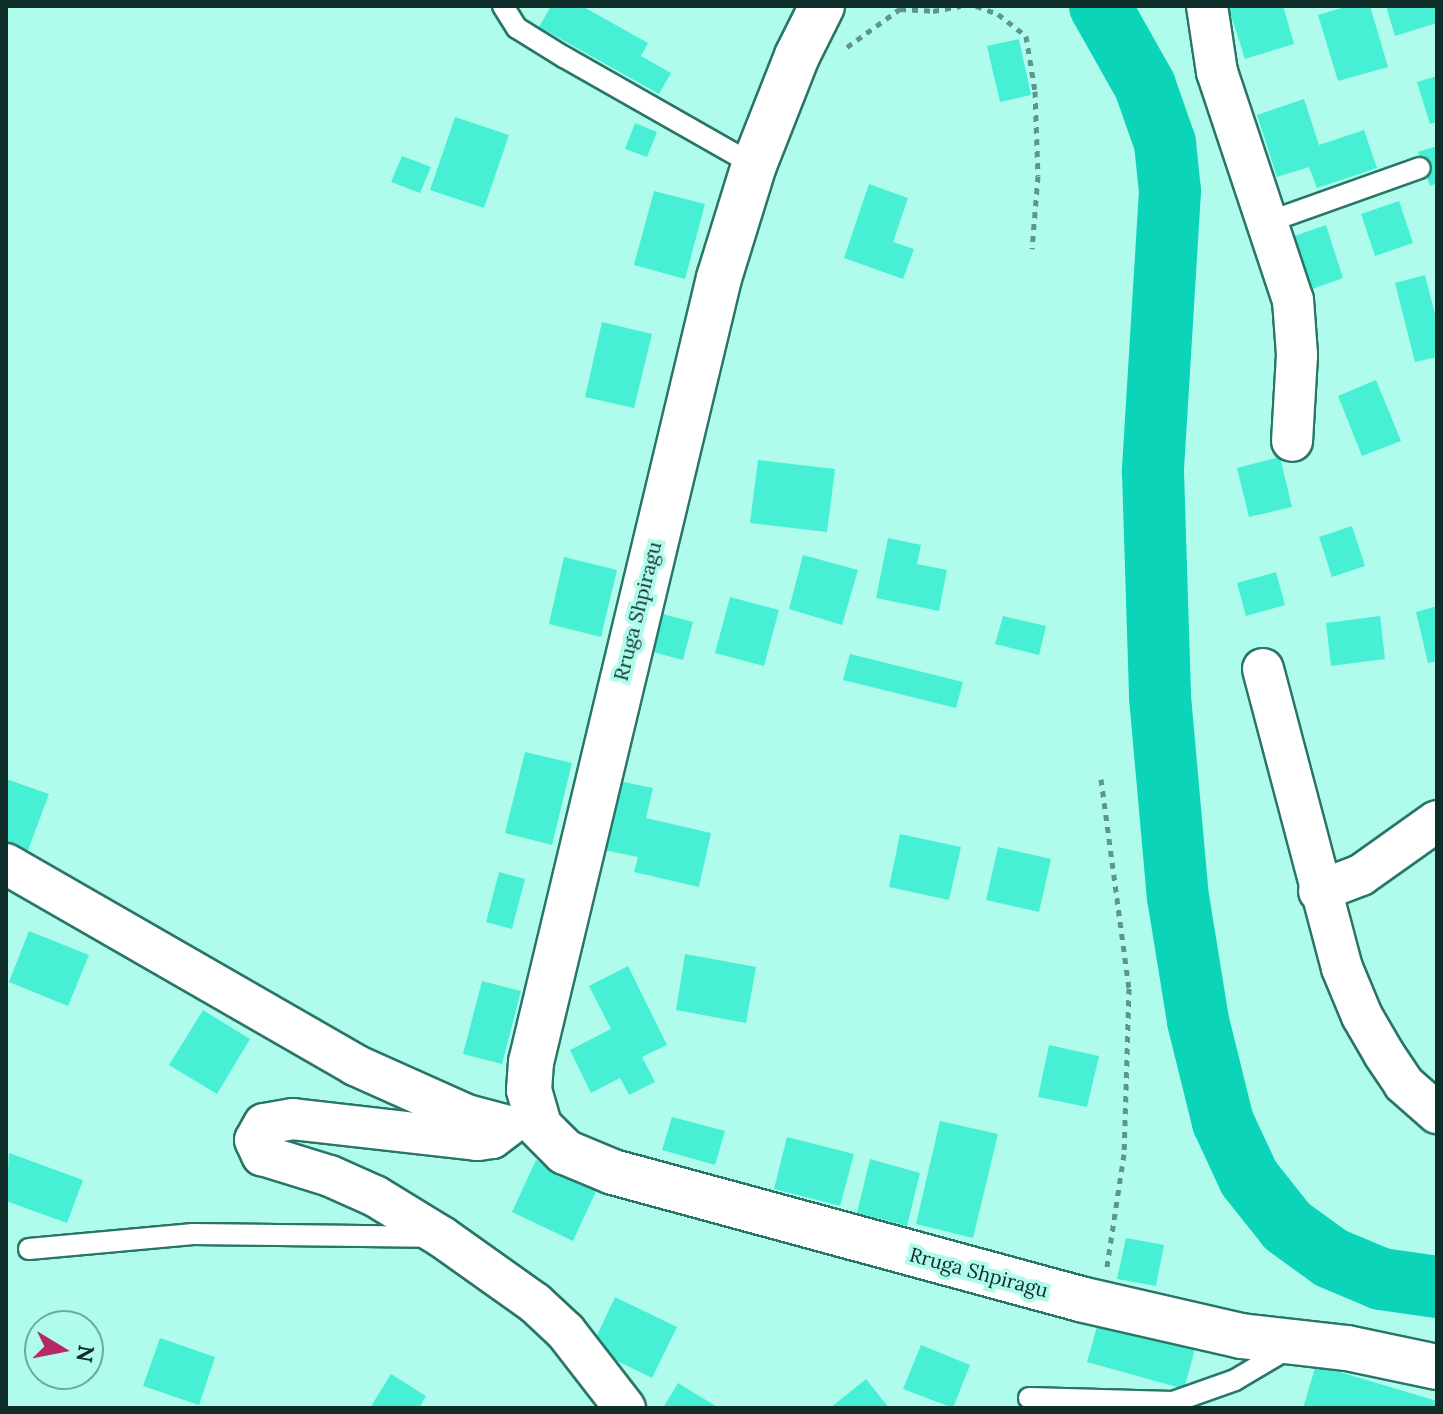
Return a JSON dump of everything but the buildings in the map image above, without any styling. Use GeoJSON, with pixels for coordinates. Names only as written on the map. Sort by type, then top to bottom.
{"type":"FeatureCollection","features":[{"type":"Feature","properties":{"kind":"street","name":"Rruga Shpiragu"},"geometry":{"type":"LineString","coordinates":[[523,1126],[531,1062],[552,962],[719,278],[754,165],[822,6]]}},
{"type":"Feature","properties":{"kind":"street"},"geometry":{"type":"LineString","coordinates":[[1207,6],[1217,72],[1268,222],[1296,322],[1292,441]]}},
{"type":"Feature","properties":{"kind":"street"},"geometry":{"type":"LineString","coordinates":[[1263,669],[1319,891],[1342,968],[1362,1016],[1404,1084],[1437,1113]]}},
{"type":"Feature","properties":{"kind":"street"},"geometry":{"type":"LineString","coordinates":[[1319,891],[1361,875],[1437,821]]}},
{"type":"Feature","properties":{"kind":"street","name":"Rruga Shpiragu"},"geometry":{"type":"LineString","coordinates":[[6,864],[355,1065],[467,1115],[523,1126],[565,1152],[613,1172],[1101,1305],[1227,1333],[1299,1342],[1437,1367]]}},
{"type":"Feature","properties":{"kind":"street"},"geometry":{"type":"LineString","coordinates":[[523,1126],[492,1138],[477,1140],[293,1119],[272,1121],[259,1130],[255,1140],[262,1155],[356,1186],[442,1237],[551,1316],[625,1408]]}},
{"type":"Feature","properties":{"kind":"lane"},"geometry":{"type":"LineString","coordinates":[[503,6],[517,28],[754,165]]}},
{"type":"Feature","properties":{"kind":"lane"},"geometry":{"type":"LineString","coordinates":[[1268,222],[1420,168]]}},
{"type":"Feature","properties":{"kind":"lane"},"geometry":{"type":"LineString","coordinates":[[29,1249],[193,1234],[442,1237]]}},
{"type":"Feature","properties":{"kind":"lane"},"geometry":{"type":"LineString","coordinates":[[1029,1398],[1173,1402],[1235,1380],[1299,1342]]}},
{"type":"Feature","properties":{"kind":"path"},"geometry":{"type":"LineString","coordinates":[[899,9],[933,11],[961,6]]}},
{"type":"Feature","properties":{"kind":"path"},"geometry":{"type":"LineString","coordinates":[[976,6],[998,14],[1026,36],[1035,91],[1038,176],[1032,249]]}},
{"type":"Feature","properties":{"kind":"path"},"geometry":{"type":"LineString","coordinates":[[1101,779],[1129,988],[1124,1154],[1101,1305]]}},
{"type":"Feature","properties":{"kind":"waterway"},"geometry":{"type":"LineString","coordinates":[[1100,6],[1145,86],[1165,143],[1170,191],[1153,472],[1160,697],[1178,897],[1198,1021],[1223,1122],[1249,1178],[1287,1226],[1331,1258],[1381,1279],[1437,1287]]}}]}
